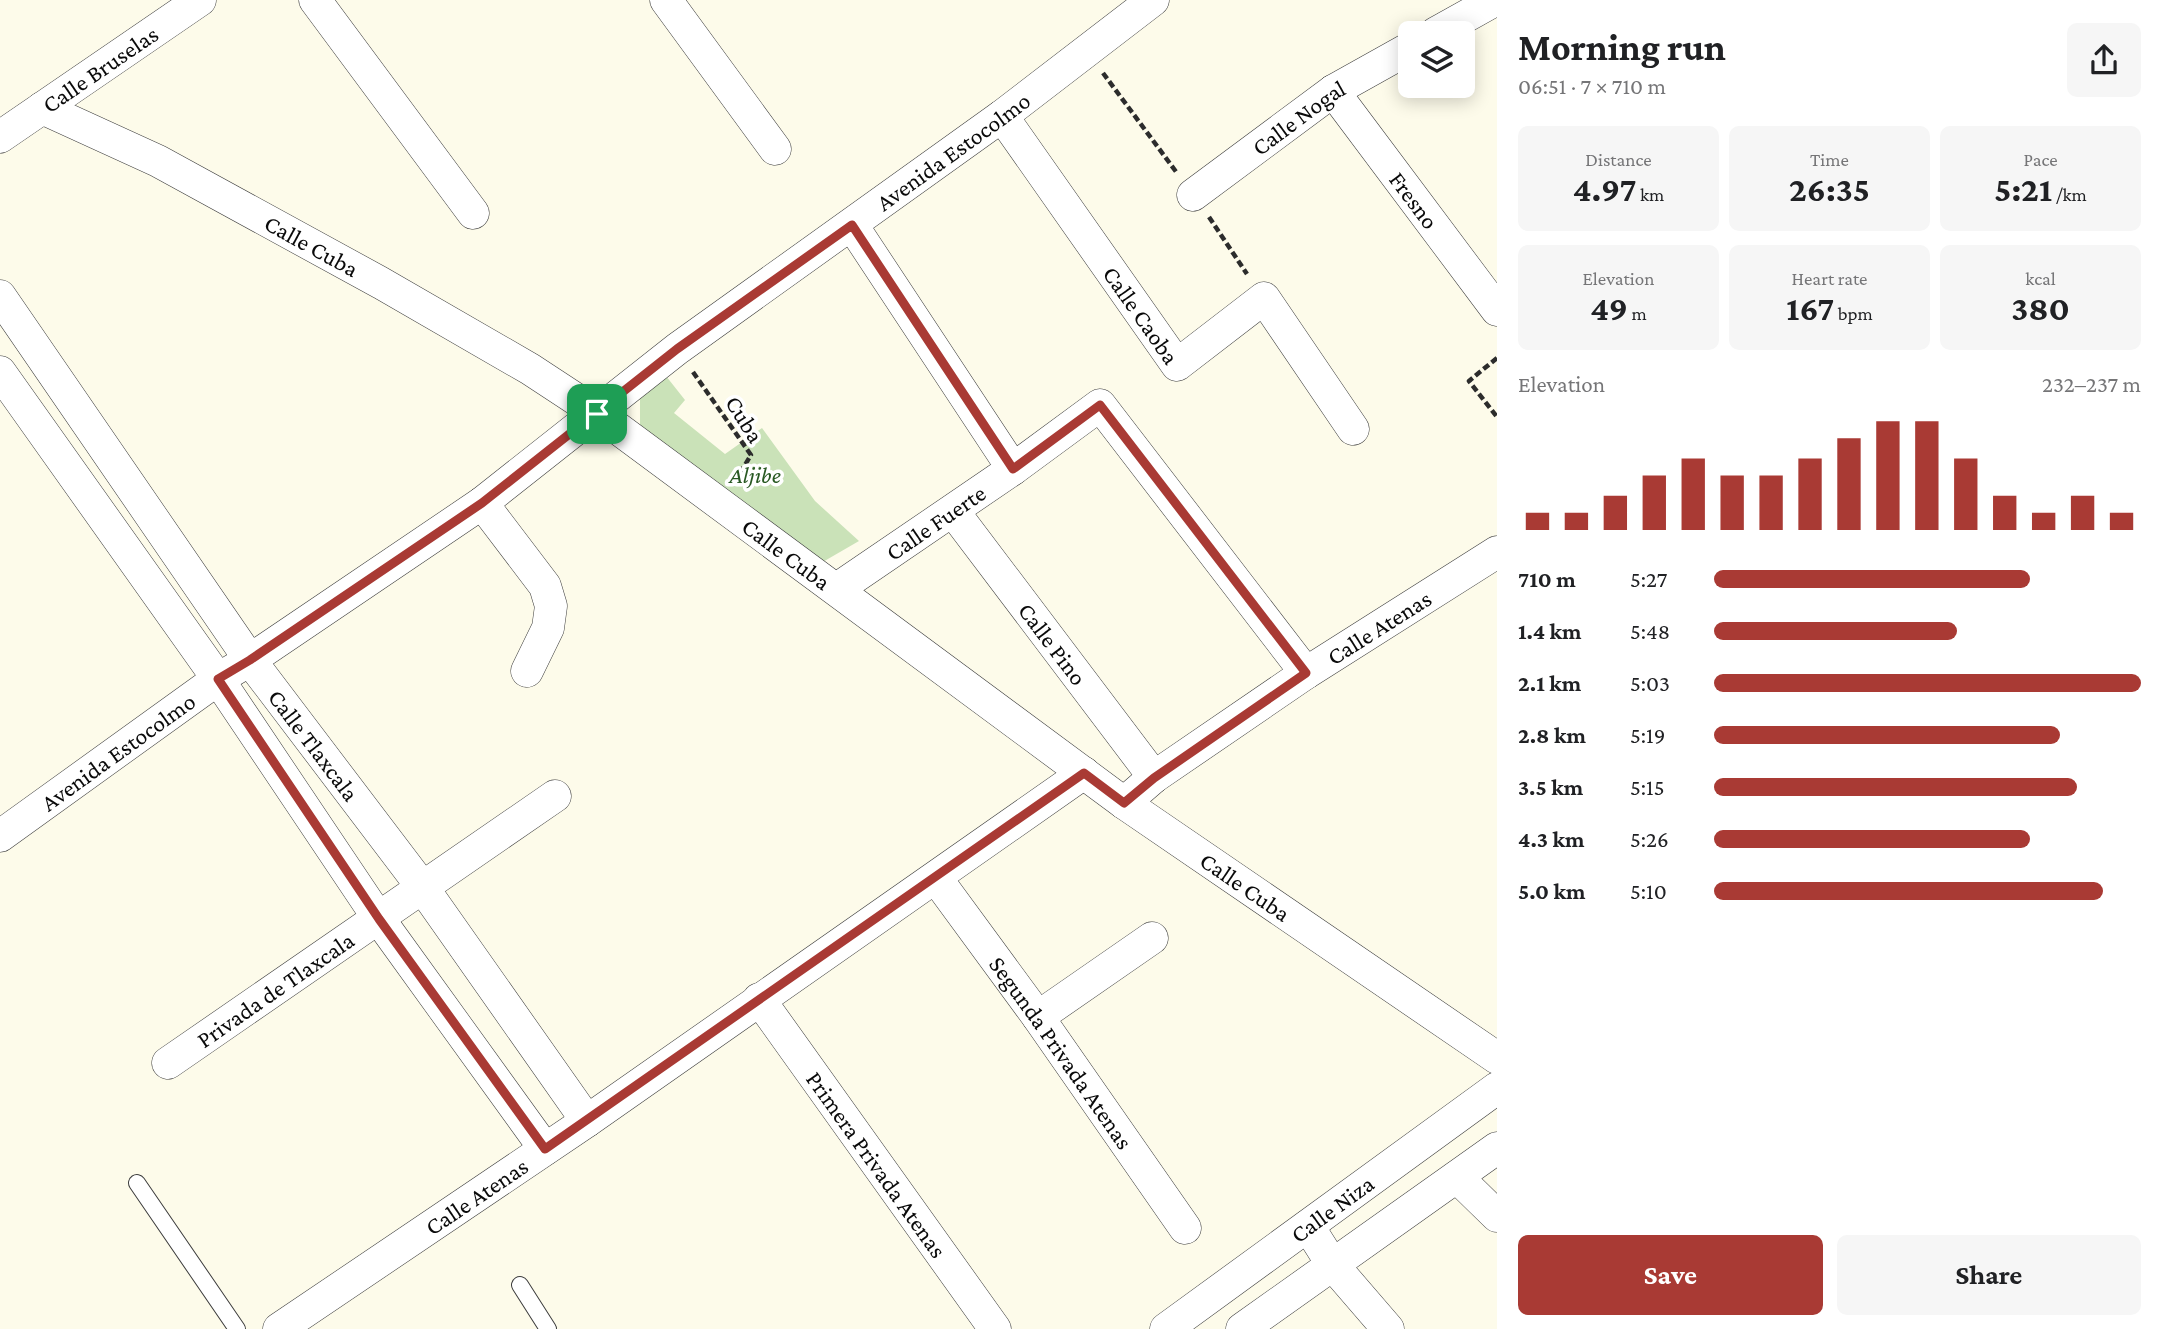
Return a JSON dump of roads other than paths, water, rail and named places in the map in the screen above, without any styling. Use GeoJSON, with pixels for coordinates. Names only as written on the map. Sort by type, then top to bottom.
{"type":"FeatureCollection","features":[{"type":"Feature","properties":{"kind":"street","name":"Calle Bruselas"},"geometry":{"type":"LineString","coordinates":[[0,137],[200,0]]}},
{"type":"Feature","properties":{"kind":"street"},"geometry":{"type":"LineString","coordinates":[[315,0],[473,213]]}},
{"type":"Feature","properties":{"kind":"street"},"geometry":{"type":"LineString","coordinates":[[667,0],[775,149]]}},
{"type":"Feature","properties":{"kind":"street","name":"Avenida Estocolmo"},"geometry":{"type":"LineString","coordinates":[[0,836],[218,679],[482,503],[677,349],[1002,117],[1153,0]]}},
{"type":"Feature","properties":{"kind":"street"},"geometry":{"type":"LineString","coordinates":[[1457,21],[1495,0]]}},
{"type":"Feature","properties":{"kind":"street","name":"Calle Nogal"},"geometry":{"type":"LineString","coordinates":[[1193,195],[1333,91],[1398,55]]}},
{"type":"Feature","properties":{"kind":"street","name":"Fresno"},"geometry":{"type":"LineString","coordinates":[[1333,91],[1497,310]]}},
{"type":"Feature","properties":{"kind":"street","name":"Calle Cuba"},"geometry":{"type":"LineString","coordinates":[[42,108],[158,161],[530,369],[597,414],[837,589],[1124,803],[1497,1058]]}},
{"type":"Feature","properties":{"kind":"street","name":"Calle Caoba"},"geometry":{"type":"LineString","coordinates":[[1002,117],[1177,365],[1264,298],[1353,429]]}},
{"type":"Feature","properties":{"kind":"street"},"geometry":{"type":"LineString","coordinates":[[852,225],[1013,469]]}},
{"type":"Feature","properties":{"kind":"street","name":"Calle Tlaxcala"},"geometry":{"type":"LineString","coordinates":[[0,296],[250,660],[422,888],[587,1121]]}},
{"type":"Feature","properties":{"kind":"street","name":"Calle Tlaxcala"},"geometry":{"type":"LineString","coordinates":[[0,372],[218,679],[379,919],[545,1149]]}},
{"type":"Feature","properties":{"kind":"street","name":"Calle Fuerte"},"geometry":{"type":"LineString","coordinates":[[837,589],[953,511],[1100,405],[1306,673]]}},
{"type":"Feature","properties":{"kind":"street"},"geometry":{"type":"LineString","coordinates":[[482,503],[545,586],[551,606],[548,628],[527,671]]}},
{"type":"Feature","properties":{"kind":"street","name":"Calle Pino"},"geometry":{"type":"LineString","coordinates":[[953,511],[1154,778]]}},
{"type":"Feature","properties":{"kind":"street","name":"Calle Atenas"},"geometry":{"type":"LineString","coordinates":[[1124,803],[1154,778],[1306,673],[1497,552]]}},
{"type":"Feature","properties":{"kind":"street","name":"Calle Atenas"},"geometry":{"type":"LineString","coordinates":[[279,1329],[587,1121],[1084,773]]}},
{"type":"Feature","properties":{"kind":"street","name":"Privada de Tlaxcala"},"geometry":{"type":"LineString","coordinates":[[168,1063],[555,796]]}},
{"type":"Feature","properties":{"kind":"street","name":"Segunda Privada Atenas"},"geometry":{"type":"LineString","coordinates":[[936,878],[1038,1017],[1185,1227]]}},
{"type":"Feature","properties":{"kind":"street"},"geometry":{"type":"LineString","coordinates":[[1038,1017],[1152,938]]}},
{"type":"Feature","properties":{"kind":"street","name":"Primera Privada Atenas"},"geometry":{"type":"LineString","coordinates":[[760,999],[995,1329]]}},
{"type":"Feature","properties":{"kind":"street","name":"Calle Niza"},"geometry":{"type":"LineString","coordinates":[[1166,1329],[1497,1088]]}},
{"type":"Feature","properties":{"kind":"street","name":"Calle Niza"},"geometry":{"type":"LineString","coordinates":[[1242,1329],[1497,1148]]}},
{"type":"Feature","properties":{"kind":"street"},"geometry":{"type":"LineString","coordinates":[[1457,1177],[1497,1216]]}},
{"type":"Feature","properties":{"kind":"street"},"geometry":{"type":"LineString","coordinates":[[1308,1226],[1332,1264],[1388,1329]]}},
{"type":"Feature","properties":{"kind":"lane"},"geometry":{"type":"LineString","coordinates":[[137,1182],[237,1329]]}},
{"type":"Feature","properties":{"kind":"lane"},"geometry":{"type":"LineString","coordinates":[[520,1285],[548,1329]]}},
{"type":"Feature","properties":{"kind":"park label","name":"Aljibe"},"geometry":{"type":"Point","coordinates":[755,474]}}]}
